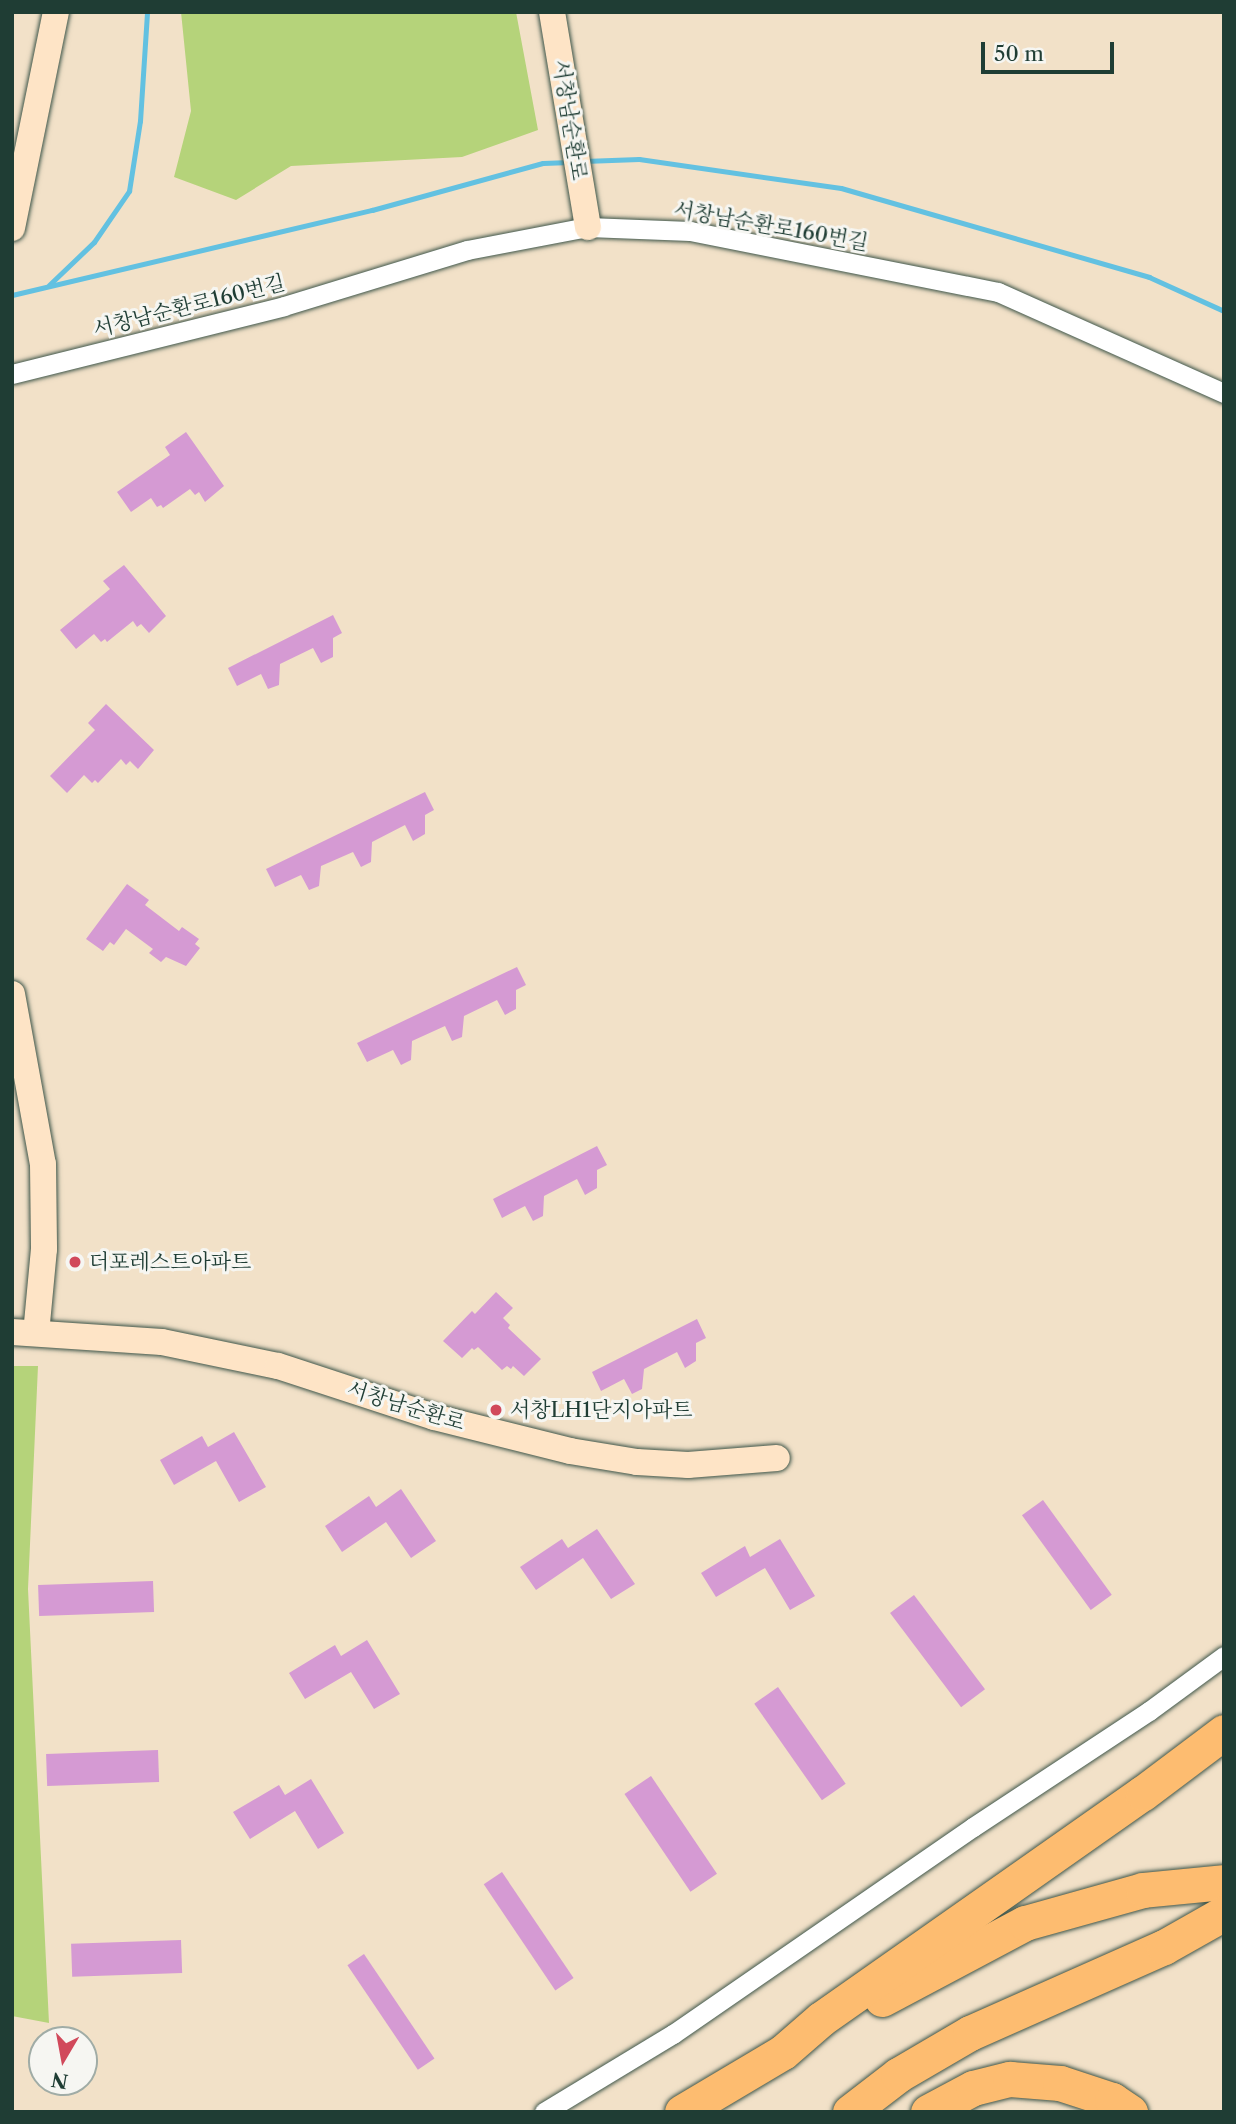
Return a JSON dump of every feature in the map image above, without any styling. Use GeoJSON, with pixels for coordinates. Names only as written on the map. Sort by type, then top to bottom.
{"type":"FeatureCollection","features":[{"type":"Feature","properties":{"kind":"highway"},"geometry":{"type":"LineString","coordinates":[[783,2052],[821,2019],[1143,1793],[1224,1732]]}},
{"type":"Feature","properties":{"kind":"highway"},"geometry":{"type":"LineString","coordinates":[[682,2112],[783,2052],[1025,1923],[1143,1890],[1211,1882]]}},
{"type":"Feature","properties":{"kind":"highway"},"geometry":{"type":"LineString","coordinates":[[849,2112],[898,2076],[970,2033],[1164,1947],[1224,1913]]}},
{"type":"Feature","properties":{"kind":"highway"},"geometry":{"type":"LineString","coordinates":[[928,2112],[973,2088],[1010,2079],[1060,2083],[1112,2100],[1130,2112]]}},
{"type":"Feature","properties":{"kind":"street"},"geometry":{"type":"LineString","coordinates":[[12,228],[56,12]]}},
{"type":"Feature","properties":{"kind":"street","name":"서창남순환로"},"geometry":{"type":"LineString","coordinates":[[552,12],[586,216]]}},
{"type":"Feature","properties":{"kind":"street","name":"서창남순환로160번길"},"geometry":{"type":"LineString","coordinates":[[12,374],[284,306],[586,216],[690,231],[998,292],[1224,393]]}},
{"type":"Feature","properties":{"kind":"street","name":"서창남순환로"},"geometry":{"type":"LineString","coordinates":[[12,994],[43,1164],[44,1249],[24,1333],[162,1342],[265,1364],[435,1417],[570,1451],[624,1460],[688,1465],[777,1458]]}},
{"type":"Feature","properties":{"kind":"street"},"geometry":{"type":"LineString","coordinates":[[544,2112],[673,2034],[973,1827],[1149,1711],[1224,1656]]}},
{"type":"Feature","properties":{"kind":"green space"},"geometry":{"type":"Polygon","coordinates":[[[181,12],[516,12],[538,130],[462,157],[291,166],[236,200],[174,177],[191,111],[181,12]]]}},
{"type":"Feature","properties":{"kind":"green space"},"geometry":{"type":"Polygon","coordinates":[[[12,1366],[38,1366],[28,1589],[49,2023],[12,2016],[12,1366]]]}},
{"type":"Feature","properties":{"kind":"building"},"geometry":{"type":"Polygon","coordinates":[[[186,432],[224,486],[205,502],[199,492],[195,495],[190,489],[163,508],[161,505],[157,507],[151,498],[131,512],[117,492],[170,455],[165,447],[186,432]]]}},
{"type":"Feature","properties":{"kind":"building"},"geometry":{"type":"Polygon","coordinates":[[[124,565],[166,616],[149,633],[141,624],[137,627],[133,621],[107,642],[105,639],[101,642],[94,634],[76,649],[60,630],[110,589],[103,581],[124,565]]]}},
{"type":"Feature","properties":{"kind":"building"},"geometry":{"type":"Polygon","coordinates":[[[333,615],[342,633],[333,638],[333,657],[321,663],[313,648],[280,664],[279,685],[268,689],[261,674],[237,686],[228,668],[333,615]]]}},
{"type":"Feature","properties":{"kind":"building"},"geometry":{"type":"Polygon","coordinates":[[[106,704],[154,750],[138,769],[130,761],[126,765],[121,759],[98,783],[95,780],[92,783],[84,775],[67,793],[50,776],[95,730],[88,723],[106,704]]]}},
{"type":"Feature","properties":{"kind":"building"},"geometry":{"type":"Polygon","coordinates":[[[425,792],[434,810],[425,815],[425,834],[413,841],[405,825],[372,842],[371,862],[361,867],[353,852],[321,866],[319,886],[309,890],[301,875],[275,887],[266,869],[425,792]]]}},
{"type":"Feature","properties":{"kind":"building"},"geometry":{"type":"Polygon","coordinates":[[[127,884],[149,900],[145,905],[179,931],[182,927],[199,939],[195,944],[200,948],[186,966],[166,957],[161,962],[149,953],[153,949],[126,929],[114,945],[110,942],[103,951],[86,939],[127,884]]]}},
{"type":"Feature","properties":{"kind":"building"},"geometry":{"type":"Polygon","coordinates":[[[517,967],[526,985],[516,990],[516,1009],[505,1015],[497,1000],[464,1016],[462,1037],[452,1041],[445,1026],[412,1041],[411,1060],[401,1065],[393,1050],[367,1062],[357,1043],[517,967]]]}},
{"type":"Feature","properties":{"kind":"building"},"geometry":{"type":"Polygon","coordinates":[[[597,1146],[607,1165],[597,1170],[597,1188],[585,1195],[577,1179],[544,1196],[543,1216],[533,1221],[525,1206],[502,1218],[493,1199],[597,1146]]]}},
{"type":"Feature","properties":{"kind":"building"},"geometry":{"type":"Polygon","coordinates":[[[496,1292],[513,1308],[503,1318],[510,1325],[508,1328],[541,1359],[524,1376],[513,1366],[511,1369],[507,1366],[502,1370],[478,1347],[474,1350],[472,1348],[462,1358],[443,1341],[472,1311],[475,1314],[496,1292]]]}},
{"type":"Feature","properties":{"kind":"building"},"geometry":{"type":"Polygon","coordinates":[[[697,1319],[706,1338],[696,1343],[696,1361],[685,1368],[677,1352],[644,1369],[642,1389],[632,1394],[624,1379],[601,1391],[592,1372],[697,1319]]]}},
{"type":"Feature","properties":{"kind":"building"},"geometry":{"type":"Polygon","coordinates":[[[234,1432],[266,1487],[239,1502],[216,1461],[174,1485],[160,1460],[202,1436],[208,1447],[234,1432]]]}},
{"type":"Feature","properties":{"kind":"building"},"geometry":{"type":"Polygon","coordinates":[[[401,1489],[436,1541],[411,1558],[386,1522],[342,1552],[325,1526],[369,1496],[376,1507],[401,1489]]]}},
{"type":"Feature","properties":{"kind":"building"},"geometry":{"type":"Polygon","coordinates":[[[1043,1500],[1112,1595],[1091,1610],[1022,1515],[1043,1500]]]}},
{"type":"Feature","properties":{"kind":"building"},"geometry":{"type":"Polygon","coordinates":[[[597,1529],[635,1584],[611,1599],[583,1558],[536,1590],[520,1567],[562,1539],[568,1548],[597,1529]]]}},
{"type":"Feature","properties":{"kind":"building"},"geometry":{"type":"Polygon","coordinates":[[[780,1539],[815,1596],[790,1610],[765,1568],[716,1597],[701,1573],[745,1546],[750,1557],[780,1539]]]}},
{"type":"Feature","properties":{"kind":"building"},"geometry":{"type":"Polygon","coordinates":[[[153,1581],[154,1612],[39,1616],[38,1585],[153,1581]]]}},
{"type":"Feature","properties":{"kind":"building"},"geometry":{"type":"Polygon","coordinates":[[[914,1595],[985,1689],[961,1707],[890,1613],[914,1595]]]}},
{"type":"Feature","properties":{"kind":"building"},"geometry":{"type":"Polygon","coordinates":[[[367,1640],[400,1694],[374,1709],[351,1672],[305,1699],[289,1673],[335,1645],[341,1656],[367,1640]]]}},
{"type":"Feature","properties":{"kind":"building"},"geometry":{"type":"Polygon","coordinates":[[[778,1687],[846,1784],[822,1800],[754,1704],[778,1687]]]}},
{"type":"Feature","properties":{"kind":"building"},"geometry":{"type":"Polygon","coordinates":[[[158,1750],[159,1782],[47,1786],[46,1754],[158,1750]]]}},
{"type":"Feature","properties":{"kind":"building"},"geometry":{"type":"Polygon","coordinates":[[[651,1776],[717,1874],[690,1892],[624,1794],[651,1776]]]}},
{"type":"Feature","properties":{"kind":"building"},"geometry":{"type":"Polygon","coordinates":[[[311,1779],[344,1833],[318,1849],[295,1811],[250,1839],[233,1812],[279,1785],[285,1795],[311,1779]]]}},
{"type":"Feature","properties":{"kind":"building"},"geometry":{"type":"Polygon","coordinates":[[[502,1872],[574,1978],[555,1990],[484,1884],[502,1872]]]}},
{"type":"Feature","properties":{"kind":"building"},"geometry":{"type":"Polygon","coordinates":[[[181,1940],[182,1973],[72,1977],[71,1944],[181,1940]]]}},
{"type":"Feature","properties":{"kind":"building"},"geometry":{"type":"Polygon","coordinates":[[[364,1954],[434,2058],[418,2070],[347,1965],[364,1954]]]}},
{"type":"Feature","properties":{"kind":"waterway"},"geometry":{"type":"LineString","coordinates":[[49,285],[94,242],[129,191],[140,121],[147,12]]}},
{"type":"Feature","properties":{"kind":"waterway"},"geometry":{"type":"LineString","coordinates":[[584,161],[639,159],[841,188],[1149,277],[1224,311]]}},
{"type":"Feature","properties":{"kind":"waterway"},"geometry":{"type":"LineString","coordinates":[[12,295],[372,210],[543,163],[570,162]]}},
{"type":"Feature","properties":{"kind":"place","name":"더포레스트아파트"},"geometry":{"type":"Point","coordinates":[75,1262]}},
{"type":"Feature","properties":{"kind":"place","name":"서창LH1단지아파트"},"geometry":{"type":"Point","coordinates":[496,1410]}}]}
